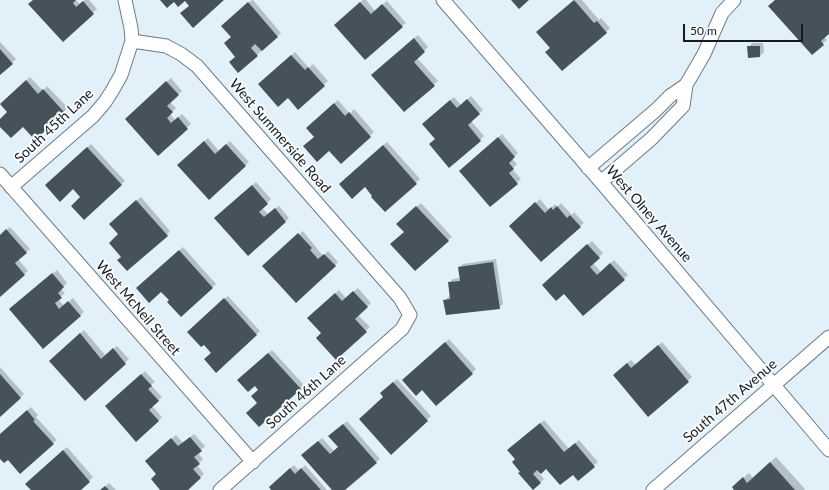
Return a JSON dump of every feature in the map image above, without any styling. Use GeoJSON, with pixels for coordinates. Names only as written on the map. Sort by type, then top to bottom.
{"type":"FeatureCollection","features":[{"type":"Feature","properties":{"kind":"street"},"geometry":{"type":"LineString","coordinates":[[125,0],[131,28],[132,41]]}},
{"type":"Feature","properties":{"kind":"street","name":"West Olney Avenue"},"geometry":{"type":"LineString","coordinates":[[443,0],[601,182],[829,450]]}},
{"type":"Feature","properties":{"kind":"street"},"geometry":{"type":"LineString","coordinates":[[601,182],[651,139],[683,106],[686,85],[704,54],[722,13],[734,0]]}},
{"type":"Feature","properties":{"kind":"street","name":"South 45th Lane"},"geometry":{"type":"LineString","coordinates":[[11,188],[93,116],[105,102],[121,75],[132,41]]}},
{"type":"Feature","properties":{"kind":"street","name":"West Summerside Road"},"geometry":{"type":"LineString","coordinates":[[132,41],[166,46],[181,54],[197,66],[400,298],[410,315]]}},
{"type":"Feature","properties":{"kind":"street"},"geometry":{"type":"LineString","coordinates":[[588,168],[670,96],[686,85]]}},
{"type":"Feature","properties":{"kind":"street"},"geometry":{"type":"LineString","coordinates":[[638,125],[651,139]]}},
{"type":"Feature","properties":{"kind":"street","name":"West McNeil Street"},"geometry":{"type":"LineString","coordinates":[[0,174],[253,462]]}},
{"type":"Feature","properties":{"kind":"street","name":"South 46th Lane"},"geometry":{"type":"LineString","coordinates":[[220,490],[402,329],[410,315]]}},
{"type":"Feature","properties":{"kind":"street","name":"South 47th Avenue"},"geometry":{"type":"LineString","coordinates":[[653,490],[829,337]]}},
{"type":"Feature","properties":{"kind":"building"},"geometry":{"type":"Polygon","coordinates":[[[33,0],[76,0],[73,3],[76,7],[83,1],[94,14],[63,42],[28,4],[33,0]]]}},
{"type":"Feature","properties":{"kind":"building"},"geometry":{"type":"Polygon","coordinates":[[[160,0],[224,0],[193,28],[180,13],[189,6],[185,1],[178,7],[174,2],[167,8],[160,0]]]}},
{"type":"Feature","properties":{"kind":"building"},"geometry":{"type":"Polygon","coordinates":[[[511,0],[529,0],[519,9],[511,0]]]}},
{"type":"Feature","properties":{"kind":"building"},"geometry":{"type":"Polygon","coordinates":[[[574,0],[594,23],[597,21],[607,33],[562,71],[545,52],[550,48],[536,32],[574,0]]]}},
{"type":"Feature","properties":{"kind":"building"},"geometry":{"type":"Polygon","coordinates":[[[775,0],[829,0],[829,34],[821,41],[824,45],[812,55],[768,6],[775,0]]]}},
{"type":"Feature","properties":{"kind":"building"},"geometry":{"type":"Polygon","coordinates":[[[248,2],[278,37],[262,51],[255,44],[251,48],[258,56],[238,73],[229,62],[235,57],[224,43],[231,37],[221,26],[248,2]]]}},
{"type":"Feature","properties":{"kind":"building"},"geometry":{"type":"Polygon","coordinates":[[[360,2],[371,14],[382,4],[403,27],[365,60],[334,25],[360,2]]]}},
{"type":"Feature","properties":{"kind":"building"},"geometry":{"type":"Polygon","coordinates":[[[414,38],[425,52],[414,62],[435,86],[404,112],[371,75],[414,38]]]}},
{"type":"Feature","properties":{"kind":"building"},"geometry":{"type":"Polygon","coordinates":[[[747,46],[760,46],[760,57],[748,58],[747,46]]]}},
{"type":"Feature","properties":{"kind":"building"},"geometry":{"type":"Polygon","coordinates":[[[0,49],[13,64],[0,75],[0,49]]]}},
{"type":"Feature","properties":{"kind":"building"},"geometry":{"type":"Polygon","coordinates":[[[291,55],[305,70],[308,67],[325,86],[298,110],[288,98],[278,107],[258,84],[291,55]]]}},
{"type":"Feature","properties":{"kind":"building"},"geometry":{"type":"Polygon","coordinates":[[[26,80],[38,94],[43,89],[65,113],[35,140],[23,127],[11,138],[0,127],[0,119],[7,112],[0,104],[26,80]]]}},
{"type":"Feature","properties":{"kind":"building"},"geometry":{"type":"Polygon","coordinates":[[[166,81],[179,95],[167,106],[173,112],[167,118],[171,123],[178,117],[188,129],[158,156],[125,119],[166,81]]]}},
{"type":"Feature","properties":{"kind":"building"},"geometry":{"type":"Polygon","coordinates":[[[467,99],[480,114],[468,125],[481,141],[449,168],[429,144],[435,139],[422,124],[450,100],[457,108],[467,99]]]}},
{"type":"Feature","properties":{"kind":"building"},"geometry":{"type":"Polygon","coordinates":[[[334,103],[345,116],[349,112],[371,137],[341,164],[329,151],[317,162],[303,146],[314,137],[306,128],[334,103]]]}},
{"type":"Feature","properties":{"kind":"building"},"geometry":{"type":"Polygon","coordinates":[[[498,137],[515,157],[509,163],[514,169],[509,173],[518,184],[490,207],[459,171],[498,137]]]}},
{"type":"Feature","properties":{"kind":"building"},"geometry":{"type":"Polygon","coordinates":[[[204,141],[215,154],[226,144],[246,166],[209,200],[177,165],[204,141]]]}},
{"type":"Feature","properties":{"kind":"building"},"geometry":{"type":"Polygon","coordinates":[[[383,145],[417,184],[385,212],[371,197],[372,196],[365,187],[352,199],[339,184],[383,145]]]}},
{"type":"Feature","properties":{"kind":"building"},"geometry":{"type":"Polygon","coordinates":[[[87,147],[122,185],[84,220],[71,206],[80,197],[73,189],[60,202],[45,185],[87,147]]]}},
{"type":"Feature","properties":{"kind":"building"},"geometry":{"type":"Polygon","coordinates":[[[252,185],[268,204],[259,212],[264,217],[275,208],[286,222],[248,256],[214,218],[252,185]]]}},
{"type":"Feature","properties":{"kind":"building"},"geometry":{"type":"Polygon","coordinates":[[[136,200],[168,236],[127,271],[117,260],[121,257],[109,243],[118,234],[109,224],[136,200]]]}},
{"type":"Feature","properties":{"kind":"building"},"geometry":{"type":"Polygon","coordinates":[[[535,202],[545,213],[551,207],[553,210],[557,206],[567,218],[570,215],[581,227],[541,262],[509,226],[535,202]]]}},
{"type":"Feature","properties":{"kind":"building"},"geometry":{"type":"Polygon","coordinates":[[[416,206],[449,241],[415,271],[390,244],[404,232],[396,224],[416,206]]]}},
{"type":"Feature","properties":{"kind":"building"},"geometry":{"type":"Polygon","coordinates":[[[6,229],[27,253],[15,263],[25,275],[0,297],[0,235],[6,229]]]}},
{"type":"Feature","properties":{"kind":"building"},"geometry":{"type":"Polygon","coordinates":[[[298,233],[312,248],[310,250],[318,259],[324,254],[336,266],[296,303],[262,266],[298,233]]]}},
{"type":"Feature","properties":{"kind":"building"},"geometry":{"type":"Polygon","coordinates":[[[587,244],[600,258],[590,267],[597,275],[610,263],[625,280],[583,316],[564,294],[556,301],[542,285],[587,244]]]}},
{"type":"Feature","properties":{"kind":"building"},"geometry":{"type":"Polygon","coordinates":[[[179,250],[213,288],[181,317],[167,302],[169,300],[161,292],[149,303],[136,288],[179,250]]]}},
{"type":"Feature","properties":{"kind":"building"},"geometry":{"type":"Polygon","coordinates":[[[493,262],[500,309],[446,315],[443,300],[450,299],[448,282],[460,281],[458,267],[493,262]]]}},
{"type":"Feature","properties":{"kind":"building"},"geometry":{"type":"Polygon","coordinates":[[[52,273],[64,287],[58,293],[62,298],[55,303],[59,309],[68,301],[81,316],[43,349],[9,309],[52,273]]]}},
{"type":"Feature","properties":{"kind":"building"},"geometry":{"type":"Polygon","coordinates":[[[353,291],[368,307],[355,319],[367,332],[336,360],[316,338],[321,333],[307,318],[335,293],[342,301],[353,291]]]}},
{"type":"Feature","properties":{"kind":"building"},"geometry":{"type":"Polygon","coordinates":[[[224,298],[257,335],[216,373],[204,359],[211,353],[204,345],[201,347],[187,332],[224,298]]]}},
{"type":"Feature","properties":{"kind":"building"},"geometry":{"type":"Polygon","coordinates":[[[80,333],[101,359],[113,348],[126,364],[85,401],[49,361],[80,333]]]}},
{"type":"Feature","properties":{"kind":"building"},"geometry":{"type":"Polygon","coordinates":[[[445,342],[473,374],[436,406],[422,390],[416,396],[402,380],[445,342]]]}},
{"type":"Feature","properties":{"kind":"building"},"geometry":{"type":"Polygon","coordinates":[[[658,345],[689,382],[648,417],[613,375],[627,363],[631,368],[658,345]]]}},
{"type":"Feature","properties":{"kind":"building"},"geometry":{"type":"Polygon","coordinates":[[[268,353],[301,389],[259,427],[246,413],[257,403],[251,396],[258,390],[255,386],[248,392],[237,380],[268,353]]]}},
{"type":"Feature","properties":{"kind":"building"},"geometry":{"type":"Polygon","coordinates":[[[0,374],[21,398],[0,417],[0,374]]]}},
{"type":"Feature","properties":{"kind":"building"},"geometry":{"type":"Polygon","coordinates":[[[141,374],[152,386],[148,389],[159,401],[149,410],[159,421],[136,442],[105,406],[141,374]]]}},
{"type":"Feature","properties":{"kind":"building"},"geometry":{"type":"Polygon","coordinates":[[[393,382],[428,421],[391,455],[359,419],[383,397],[380,393],[393,382]]]}},
{"type":"Feature","properties":{"kind":"building"},"geometry":{"type":"Polygon","coordinates":[[[27,410],[35,420],[33,421],[54,444],[20,474],[8,460],[4,463],[0,459],[0,434],[27,410]]]}},
{"type":"Feature","properties":{"kind":"building"},"geometry":{"type":"Polygon","coordinates":[[[540,423],[564,452],[575,443],[595,467],[578,481],[573,475],[560,485],[546,469],[541,474],[537,470],[533,474],[541,483],[533,490],[518,473],[520,472],[512,462],[515,459],[507,450],[540,423]]]}},
{"type":"Feature","properties":{"kind":"building"},"geometry":{"type":"Polygon","coordinates":[[[343,424],[377,463],[345,490],[332,490],[301,455],[318,441],[330,454],[338,447],[328,436],[343,424]]]}},
{"type":"Feature","properties":{"kind":"building"},"geometry":{"type":"Polygon","coordinates":[[[190,437],[202,451],[194,457],[200,464],[193,469],[201,478],[188,490],[160,490],[151,479],[156,474],[145,461],[171,438],[178,446],[190,437]]]}},
{"type":"Feature","properties":{"kind":"building"},"geometry":{"type":"Polygon","coordinates":[[[63,450],[90,482],[81,490],[31,490],[25,484],[63,450]]]}},
{"type":"Feature","properties":{"kind":"building"},"geometry":{"type":"Polygon","coordinates":[[[770,462],[795,490],[734,490],[732,487],[743,477],[747,483],[770,462]]]}},
{"type":"Feature","properties":{"kind":"building"},"geometry":{"type":"Polygon","coordinates":[[[290,468],[295,474],[301,468],[321,490],[271,490],[269,487],[290,468]]]}},
{"type":"Feature","properties":{"kind":"building"},"geometry":{"type":"Polygon","coordinates":[[[105,486],[109,490],[100,490],[105,486]]]}}]}
